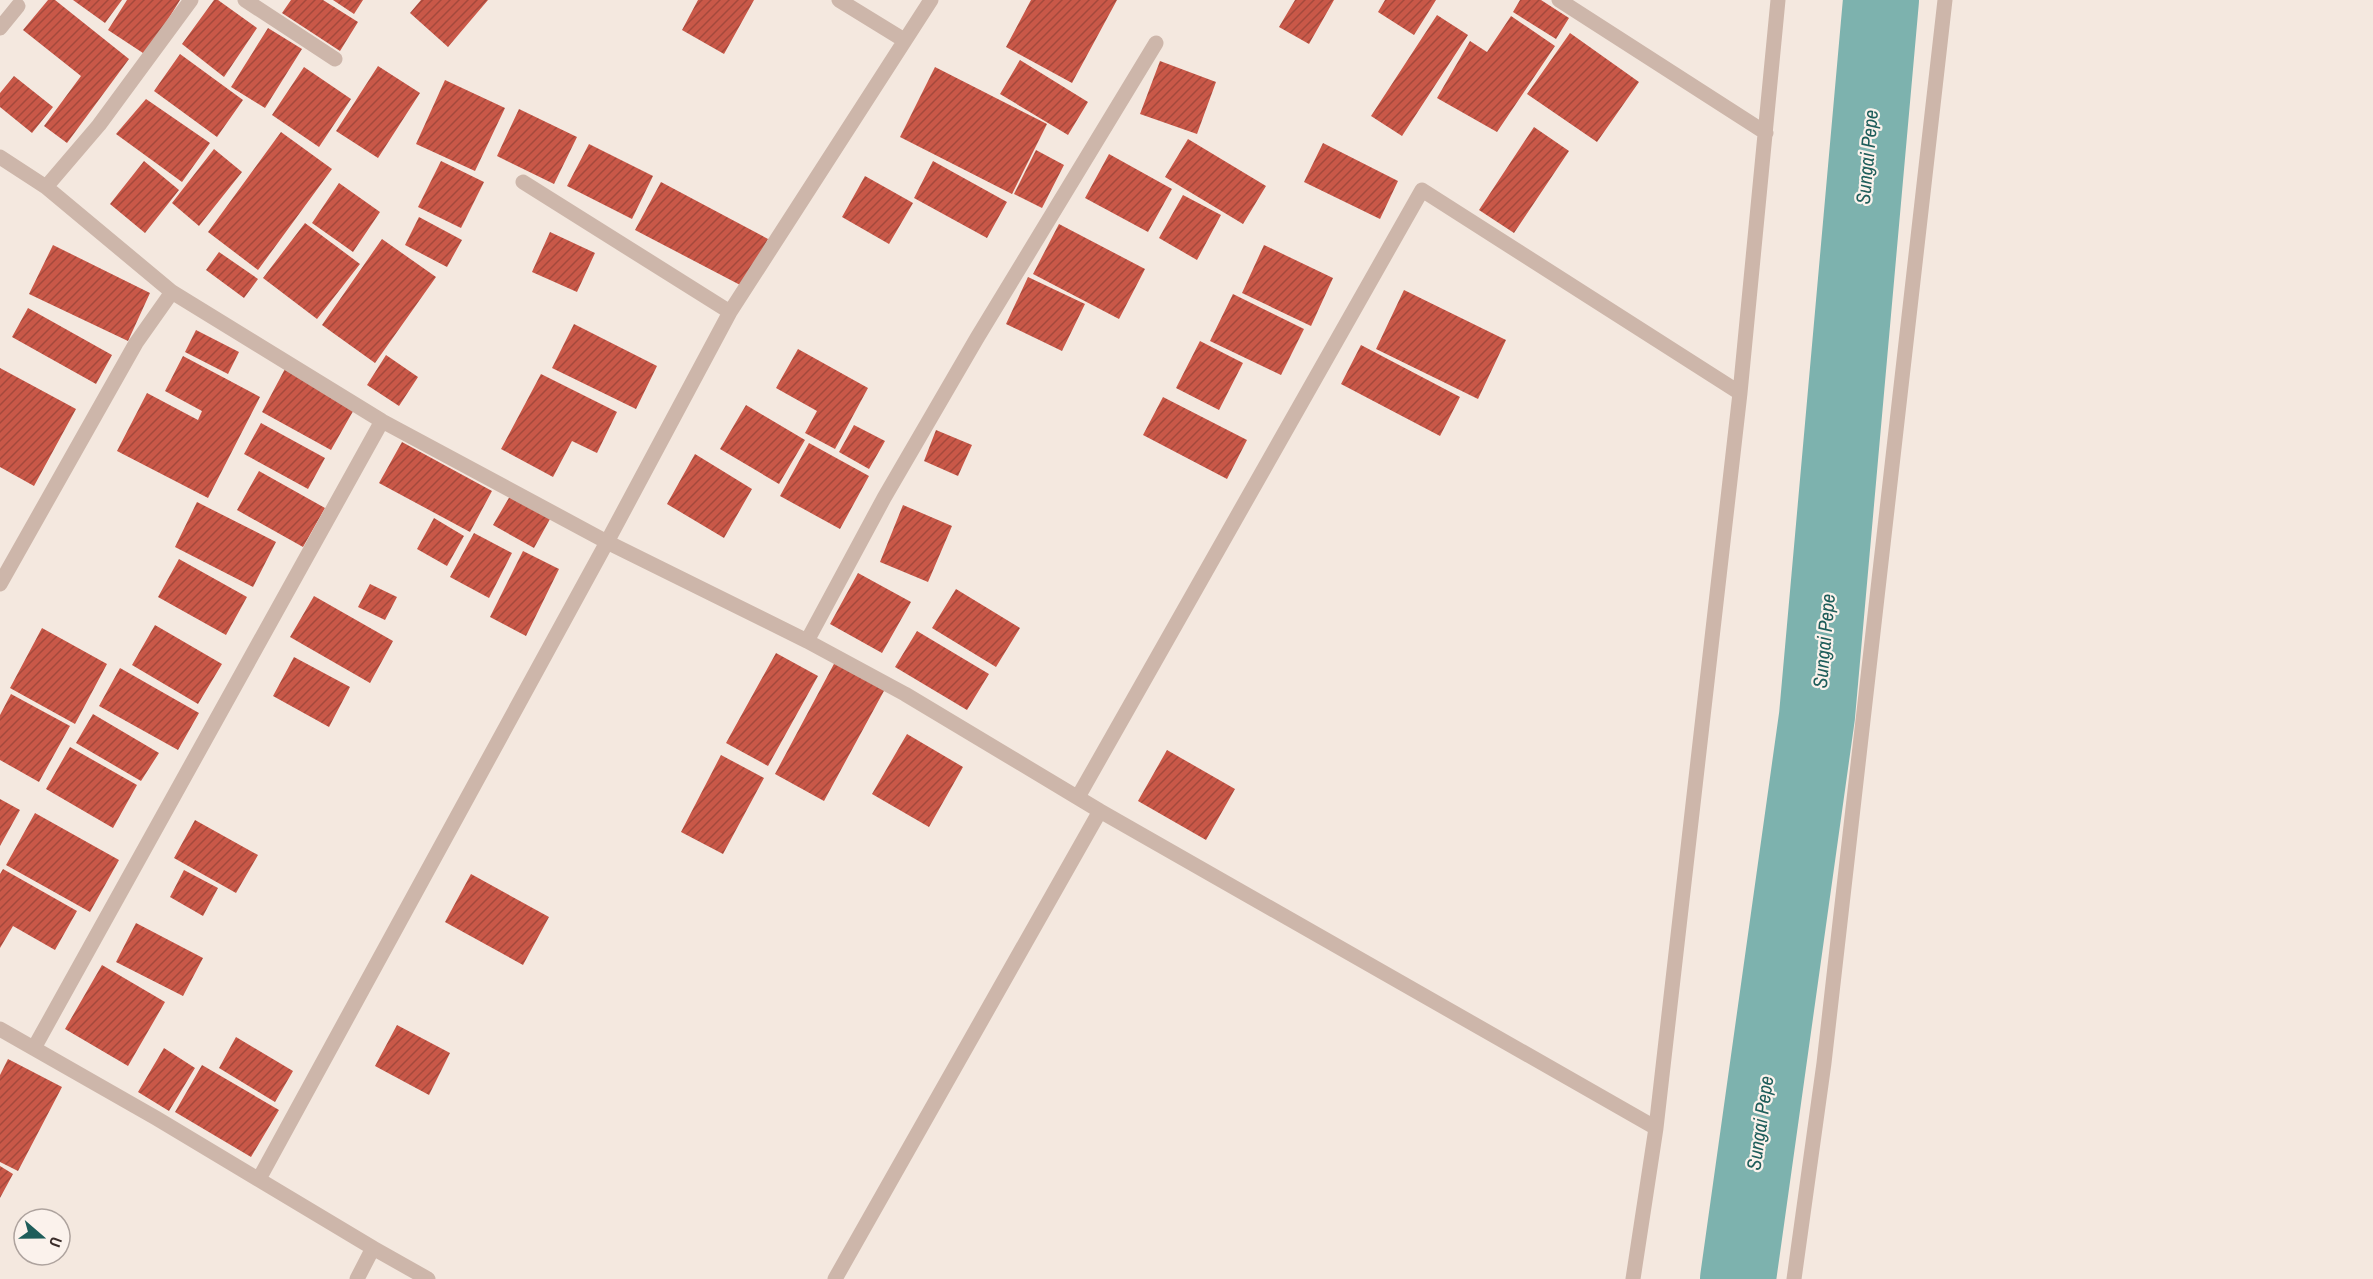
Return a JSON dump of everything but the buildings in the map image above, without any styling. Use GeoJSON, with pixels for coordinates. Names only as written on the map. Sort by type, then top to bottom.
{"type":"FeatureCollection","features":[{"type":"Feature","properties":{"kind":"street"},"geometry":{"type":"LineString","coordinates":[[46,187],[99,125],[191,0]]}},
{"type":"Feature","properties":{"kind":"street"},"geometry":{"type":"LineString","coordinates":[[245,0],[335,59]]}},
{"type":"Feature","properties":{"kind":"street"},"geometry":{"type":"LineString","coordinates":[[839,0],[904,40]]}},
{"type":"Feature","properties":{"kind":"street"},"geometry":{"type":"LineString","coordinates":[[259,1179],[608,542],[730,312],[931,0]]}},
{"type":"Feature","properties":{"kind":"street"},"geometry":{"type":"LineString","coordinates":[[1559,0],[1766,133]]}},
{"type":"Feature","properties":{"kind":"street"},"geometry":{"type":"LineString","coordinates":[[1633,1279],[1656,1128],[1740,393],[1778,0]]}},
{"type":"Feature","properties":{"kind":"street"},"geometry":{"type":"LineString","coordinates":[[1794,1279],[1824,1063],[1945,0]]}},
{"type":"Feature","properties":{"kind":"street"},"geometry":{"type":"LineString","coordinates":[[0,28],[18,6]]}},
{"type":"Feature","properties":{"kind":"street"},"geometry":{"type":"LineString","coordinates":[[807,641],[884,498],[977,338],[1156,43]]}},
{"type":"Feature","properties":{"kind":"street"},"geometry":{"type":"LineString","coordinates":[[0,157],[46,187],[172,292],[382,421],[608,542],[807,641],[905,694],[1100,811],[1656,1128]]}},
{"type":"Feature","properties":{"kind":"street"},"geometry":{"type":"LineString","coordinates":[[523,182],[730,312]]}},
{"type":"Feature","properties":{"kind":"street"},"geometry":{"type":"LineString","coordinates":[[1078,797],[1422,190],[1740,393]]}},
{"type":"Feature","properties":{"kind":"street"},"geometry":{"type":"LineString","coordinates":[[0,584],[136,342],[172,292]]}},
{"type":"Feature","properties":{"kind":"street"},"geometry":{"type":"LineString","coordinates":[[34,1048],[382,421]]}},
{"type":"Feature","properties":{"kind":"street"},"geometry":{"type":"LineString","coordinates":[[835,1279],[1100,811]]}},
{"type":"Feature","properties":{"kind":"street"},"geometry":{"type":"LineString","coordinates":[[0,1029],[428,1279]]}},
{"type":"Feature","properties":{"kind":"street"},"geometry":{"type":"LineString","coordinates":[[357,1279],[373,1248]]}},
{"type":"Feature","properties":{"kind":"waterway","name":"Sungai Pepe"},"geometry":{"type":"LineString","coordinates":[[1738,1279],[1817,716],[1881,0]]}}]}
